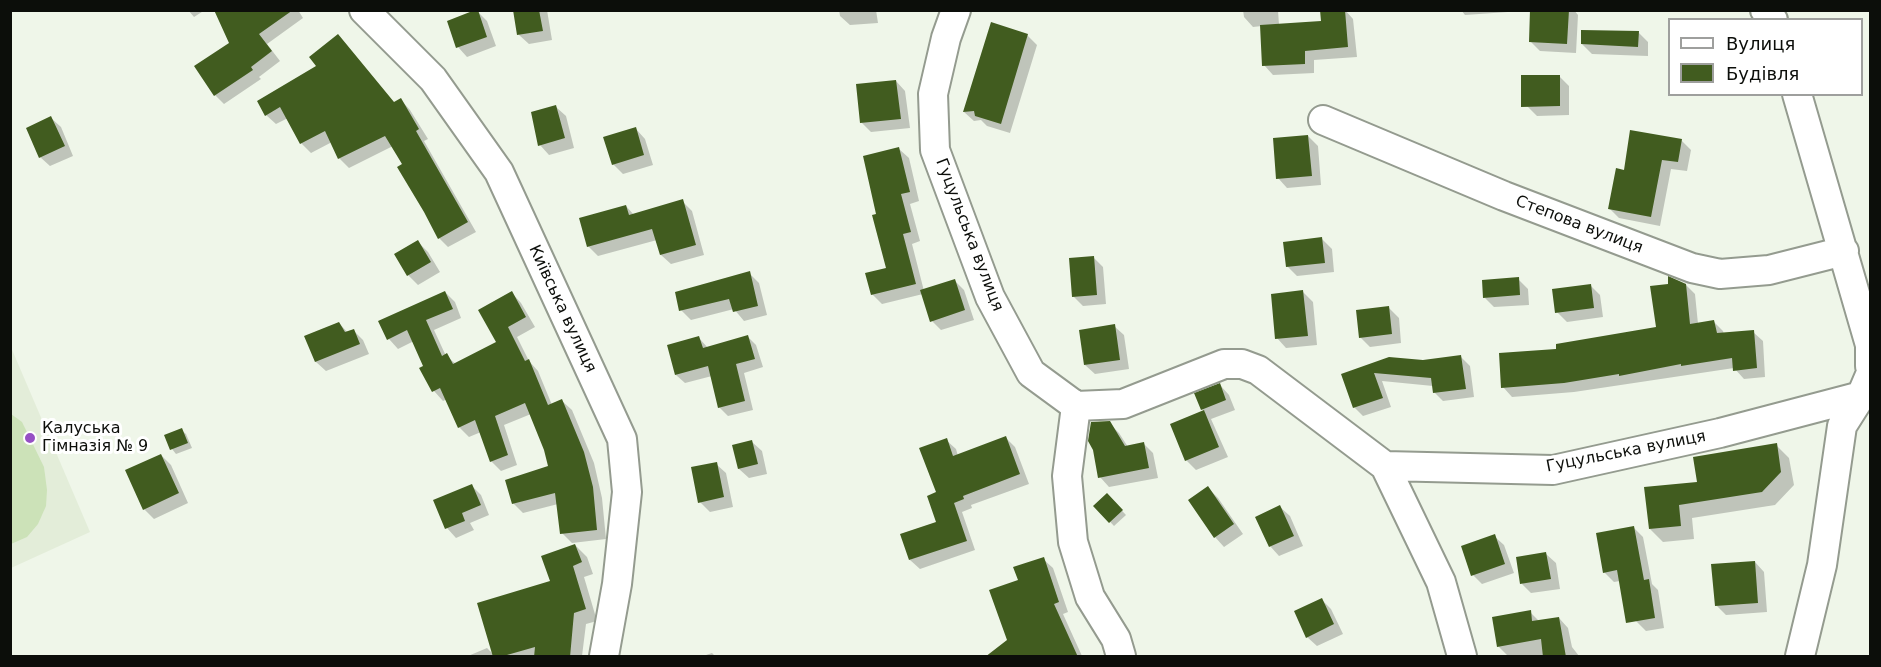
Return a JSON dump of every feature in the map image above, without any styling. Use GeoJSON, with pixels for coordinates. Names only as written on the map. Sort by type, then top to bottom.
{"type":"FeatureCollection","features":[{"type":"Feature","properties":{"kind":"street","name":"Київська вулиця"},"geometry":{"type":"LineString","coordinates":[[364,10],[433,80],[499,172],[622,439],[627,492],[617,584],[603,657]]}},
{"type":"Feature","properties":{"kind":"street","name":"Гуцульська вулиця"},"geometry":{"type":"LineString","coordinates":[[956,10],[946,38],[933,94],[935,150],[990,297],[1031,373],[1076,406]]}},
{"type":"Feature","properties":{"kind":"street"},"geometry":{"type":"LineString","coordinates":[[1798,96],[1870,345],[1870,366]]}},
{"type":"Feature","properties":{"kind":"street","name":"Степова вулиця"},"geometry":{"type":"LineString","coordinates":[[1323,120],[1504,196],[1692,268],[1720,274],[1769,270],[1844,250]]}},
{"type":"Feature","properties":{"kind":"street"},"geometry":{"type":"LineString","coordinates":[[1121,657],[1116,639],[1090,597],[1073,542],[1067,476],[1076,406],[1123,404],[1224,364],[1242,364],[1258,370],[1385,466],[1441,582],[1462,657]]}},
{"type":"Feature","properties":{"kind":"street","name":"Гуцульська вулиця"},"geometry":{"type":"LineString","coordinates":[[1385,466],[1554,470],[1720,433],[1866,385]]}},
{"type":"Feature","properties":{"kind":"street","name":"Гуцульська вулиця"},"geometry":{"type":"LineString","coordinates":[[1800,657],[1822,565],[1842,426],[1866,385]]}},
{"type":"Feature","properties":{"kind":"shaded area","name":"Калуська Гімназія № 9"},"geometry":{"type":"Polygon","coordinates":[[[10,345],[90,532],[11,568],[10,568],[10,345]]]}},
{"type":"Feature","properties":{"kind":"green space"},"geometry":{"type":"Polygon","coordinates":[[[11,414],[22,422],[44,467],[47,490],[46,506],[38,524],[27,537],[11,544],[11,414]]]}},
{"type":"Feature","properties":{"kind":"building"},"geometry":{"type":"Polygon","coordinates":[[[214,10],[293,10],[259,34],[272,51],[251,67],[253,70],[214,96],[194,66],[229,43],[214,10]]]}},
{"type":"Feature","properties":{"kind":"building"},"geometry":{"type":"Polygon","coordinates":[[[478,10],[487,37],[456,48],[447,21],[478,10]]]}},
{"type":"Feature","properties":{"kind":"building"},"geometry":{"type":"Polygon","coordinates":[[[513,10],[539,10],[543,31],[517,35],[513,10]]]}},
{"type":"Feature","properties":{"kind":"building"},"geometry":{"type":"Polygon","coordinates":[[[1320,10],[1345,10],[1348,47],[1305,51],[1305,64],[1262,66],[1260,25],[1321,21],[1320,10]]]}},
{"type":"Feature","properties":{"kind":"building"},"geometry":{"type":"Polygon","coordinates":[[[1530,10],[1569,10],[1567,44],[1529,42],[1530,10]]]}},
{"type":"Feature","properties":{"kind":"building"},"geometry":{"type":"Polygon","coordinates":[[[991,22],[1028,34],[1001,124],[975,116],[974,111],[963,112],[991,22]]]}},
{"type":"Feature","properties":{"kind":"building"},"geometry":{"type":"Polygon","coordinates":[[[1581,30],[1639,31],[1638,47],[1581,44],[1581,30]]]}},
{"type":"Feature","properties":{"kind":"building"},"geometry":{"type":"Polygon","coordinates":[[[338,34],[394,102],[401,98],[419,129],[416,131],[468,222],[438,239],[397,167],[402,164],[385,136],[338,159],[325,131],[300,144],[280,107],[265,116],[257,101],[316,66],[309,57],[338,34]]]}},
{"type":"Feature","properties":{"kind":"building"},"geometry":{"type":"Polygon","coordinates":[[[1521,75],[1560,75],[1560,106],[1521,107],[1521,75]]]}},
{"type":"Feature","properties":{"kind":"building"},"geometry":{"type":"Polygon","coordinates":[[[896,80],[901,119],[860,123],[856,84],[896,80]]]}},
{"type":"Feature","properties":{"kind":"building"},"geometry":{"type":"Polygon","coordinates":[[[556,105],[565,138],[538,146],[531,112],[556,105]]]}},
{"type":"Feature","properties":{"kind":"building"},"geometry":{"type":"Polygon","coordinates":[[[51,116],[65,146],[39,158],[26,128],[51,116]]]}},
{"type":"Feature","properties":{"kind":"building"},"geometry":{"type":"Polygon","coordinates":[[[636,127],[644,155],[612,165],[603,137],[636,127]]]}},
{"type":"Feature","properties":{"kind":"building"},"geometry":{"type":"Polygon","coordinates":[[[1630,130],[1682,139],[1678,162],[1662,160],[1651,217],[1608,209],[1616,168],[1624,170],[1630,130]]]}},
{"type":"Feature","properties":{"kind":"building"},"geometry":{"type":"Polygon","coordinates":[[[1308,135],[1312,176],[1276,179],[1273,138],[1308,135]]]}},
{"type":"Feature","properties":{"kind":"building"},"geometry":{"type":"Polygon","coordinates":[[[899,147],[910,192],[901,194],[911,232],[903,234],[916,284],[871,295],[865,273],[886,268],[872,215],[876,214],[863,156],[899,147]]]}},
{"type":"Feature","properties":{"kind":"building"},"geometry":{"type":"Polygon","coordinates":[[[683,199],[696,245],[660,255],[652,229],[587,247],[579,218],[626,205],[629,215],[683,199]]]}},
{"type":"Feature","properties":{"kind":"building"},"geometry":{"type":"Polygon","coordinates":[[[1322,237],[1325,263],[1286,267],[1283,242],[1322,237]]]}},
{"type":"Feature","properties":{"kind":"building"},"geometry":{"type":"Polygon","coordinates":[[[418,240],[431,262],[407,276],[394,254],[418,240]]]}},
{"type":"Feature","properties":{"kind":"building"},"geometry":{"type":"Polygon","coordinates":[[[1094,256],[1097,295],[1072,297],[1069,258],[1094,256]]]}},
{"type":"Feature","properties":{"kind":"building"},"geometry":{"type":"Polygon","coordinates":[[[750,271],[758,306],[733,312],[729,299],[679,311],[675,292],[750,271]]]}},
{"type":"Feature","properties":{"kind":"building"},"geometry":{"type":"Polygon","coordinates":[[[1668,276],[1686,284],[1690,324],[1714,320],[1717,333],[1754,330],[1757,368],[1733,371],[1732,358],[1681,366],[1681,364],[1619,376],[1619,374],[1564,383],[1501,388],[1499,353],[1556,349],[1556,344],[1656,327],[1650,286],[1668,284],[1668,276]]]}},
{"type":"Feature","properties":{"kind":"building"},"geometry":{"type":"Polygon","coordinates":[[[1519,277],[1520,295],[1483,298],[1482,280],[1519,277]]]}},
{"type":"Feature","properties":{"kind":"building"},"geometry":{"type":"Polygon","coordinates":[[[955,279],[965,310],[930,322],[920,290],[955,279]]]}},
{"type":"Feature","properties":{"kind":"building"},"geometry":{"type":"Polygon","coordinates":[[[1591,284],[1594,308],[1555,313],[1552,289],[1591,284]]]}},
{"type":"Feature","properties":{"kind":"building"},"geometry":{"type":"Polygon","coordinates":[[[1303,290],[1308,336],[1275,339],[1271,294],[1303,290]]]}},
{"type":"Feature","properties":{"kind":"building"},"geometry":{"type":"Polygon","coordinates":[[[445,291],[453,309],[426,320],[442,356],[447,353],[453,364],[496,342],[478,310],[512,291],[526,317],[508,327],[525,361],[529,359],[548,405],[562,399],[584,452],[593,487],[597,530],[560,534],[555,493],[512,504],[505,480],[548,466],[525,403],[495,416],[508,455],[490,462],[475,420],[458,428],[440,388],[432,392],[419,368],[423,366],[407,330],[387,340],[378,321],[445,291]]]}},
{"type":"Feature","properties":{"kind":"building"},"geometry":{"type":"Polygon","coordinates":[[[1389,306],[1392,334],[1359,338],[1356,310],[1389,306]]]}},
{"type":"Feature","properties":{"kind":"building"},"geometry":{"type":"Polygon","coordinates":[[[339,322],[345,332],[354,329],[360,344],[315,362],[304,336],[339,322]]]}},
{"type":"Feature","properties":{"kind":"building"},"geometry":{"type":"Polygon","coordinates":[[[1115,324],[1120,360],[1084,365],[1079,330],[1115,324]]]}},
{"type":"Feature","properties":{"kind":"building"},"geometry":{"type":"Polygon","coordinates":[[[748,335],[755,359],[736,364],[745,401],[718,408],[708,366],[675,375],[667,345],[699,336],[703,348],[748,335]]]}},
{"type":"Feature","properties":{"kind":"building"},"geometry":{"type":"Polygon","coordinates":[[[1461,355],[1466,389],[1433,393],[1431,378],[1374,373],[1383,398],[1353,408],[1341,374],[1389,357],[1423,360],[1461,355]]]}},
{"type":"Feature","properties":{"kind":"building"},"geometry":{"type":"Polygon","coordinates":[[[1220,383],[1226,400],[1201,410],[1194,393],[1220,383]]]}},
{"type":"Feature","properties":{"kind":"building"},"geometry":{"type":"Polygon","coordinates":[[[1204,410],[1219,447],[1185,461],[1170,424],[1204,410]]]}},
{"type":"Feature","properties":{"kind":"building"},"geometry":{"type":"Polygon","coordinates":[[[1110,421],[1125,446],[1144,442],[1149,468],[1098,478],[1093,450],[1088,441],[1091,422],[1110,421]]]}},
{"type":"Feature","properties":{"kind":"building"},"geometry":{"type":"Polygon","coordinates":[[[182,428],[188,443],[170,450],[164,435],[182,428]]]}},
{"type":"Feature","properties":{"kind":"building"},"geometry":{"type":"Polygon","coordinates":[[[1006,436],[1020,474],[963,496],[964,499],[954,503],[967,541],[909,560],[900,534],[936,522],[927,496],[936,492],[919,448],[947,438],[953,456],[1006,436]]]}},
{"type":"Feature","properties":{"kind":"building"},"geometry":{"type":"Polygon","coordinates":[[[752,440],[758,464],[738,469],[732,445],[752,440]]]}},
{"type":"Feature","properties":{"kind":"building"},"geometry":{"type":"Polygon","coordinates":[[[1777,443],[1781,472],[1762,492],[1679,505],[1681,526],[1649,529],[1644,487],[1697,482],[1693,457],[1777,443]]]}},
{"type":"Feature","properties":{"kind":"building"},"geometry":{"type":"Polygon","coordinates":[[[161,454],[179,493],[143,510],[125,470],[161,454]]]}},
{"type":"Feature","properties":{"kind":"building"},"geometry":{"type":"Polygon","coordinates":[[[717,462],[724,497],[698,503],[691,467],[717,462]]]}},
{"type":"Feature","properties":{"kind":"building"},"geometry":{"type":"Polygon","coordinates":[[[472,484],[481,505],[462,513],[465,521],[445,529],[433,500],[472,484]]]}},
{"type":"Feature","properties":{"kind":"building"},"geometry":{"type":"Polygon","coordinates":[[[1208,486],[1234,524],[1214,538],[1188,500],[1208,486]]]}},
{"type":"Feature","properties":{"kind":"building"},"geometry":{"type":"Polygon","coordinates":[[[1107,493],[1123,510],[1109,523],[1093,506],[1107,493]]]}},
{"type":"Feature","properties":{"kind":"building"},"geometry":{"type":"Polygon","coordinates":[[[1280,505],[1294,536],[1269,547],[1255,517],[1280,505]]]}},
{"type":"Feature","properties":{"kind":"building"},"geometry":{"type":"Polygon","coordinates":[[[1634,526],[1644,580],[1649,579],[1655,618],[1626,623],[1617,570],[1603,573],[1596,533],[1634,526]]]}},
{"type":"Feature","properties":{"kind":"building"},"geometry":{"type":"Polygon","coordinates":[[[1495,534],[1505,564],[1471,576],[1461,546],[1495,534]]]}},
{"type":"Feature","properties":{"kind":"building"},"geometry":{"type":"Polygon","coordinates":[[[575,544],[582,562],[573,566],[586,609],[574,613],[570,657],[534,657],[535,647],[493,657],[477,603],[550,581],[541,556],[575,544]]]}},
{"type":"Feature","properties":{"kind":"building"},"geometry":{"type":"Polygon","coordinates":[[[1546,552],[1551,579],[1520,584],[1516,557],[1546,552]]]}},
{"type":"Feature","properties":{"kind":"building"},"geometry":{"type":"Polygon","coordinates":[[[1044,557],[1059,602],[1054,604],[1078,657],[985,657],[1007,640],[989,590],[1018,580],[1013,567],[1044,557]]]}},
{"type":"Feature","properties":{"kind":"building"},"geometry":{"type":"Polygon","coordinates":[[[1755,561],[1758,603],[1715,606],[1711,564],[1755,561]]]}},
{"type":"Feature","properties":{"kind":"building"},"geometry":{"type":"Polygon","coordinates":[[[1322,598],[1334,624],[1306,638],[1294,611],[1322,598]]]}},
{"type":"Feature","properties":{"kind":"building"},"geometry":{"type":"Polygon","coordinates":[[[1531,610],[1532,621],[1559,617],[1566,657],[1543,657],[1541,639],[1497,647],[1492,617],[1531,610]]]}},
{"type":"Feature","properties":{"kind":"place","name":"Калуська Гімназія № 9"},"geometry":{"type":"Point","coordinates":[30,438]}}]}
